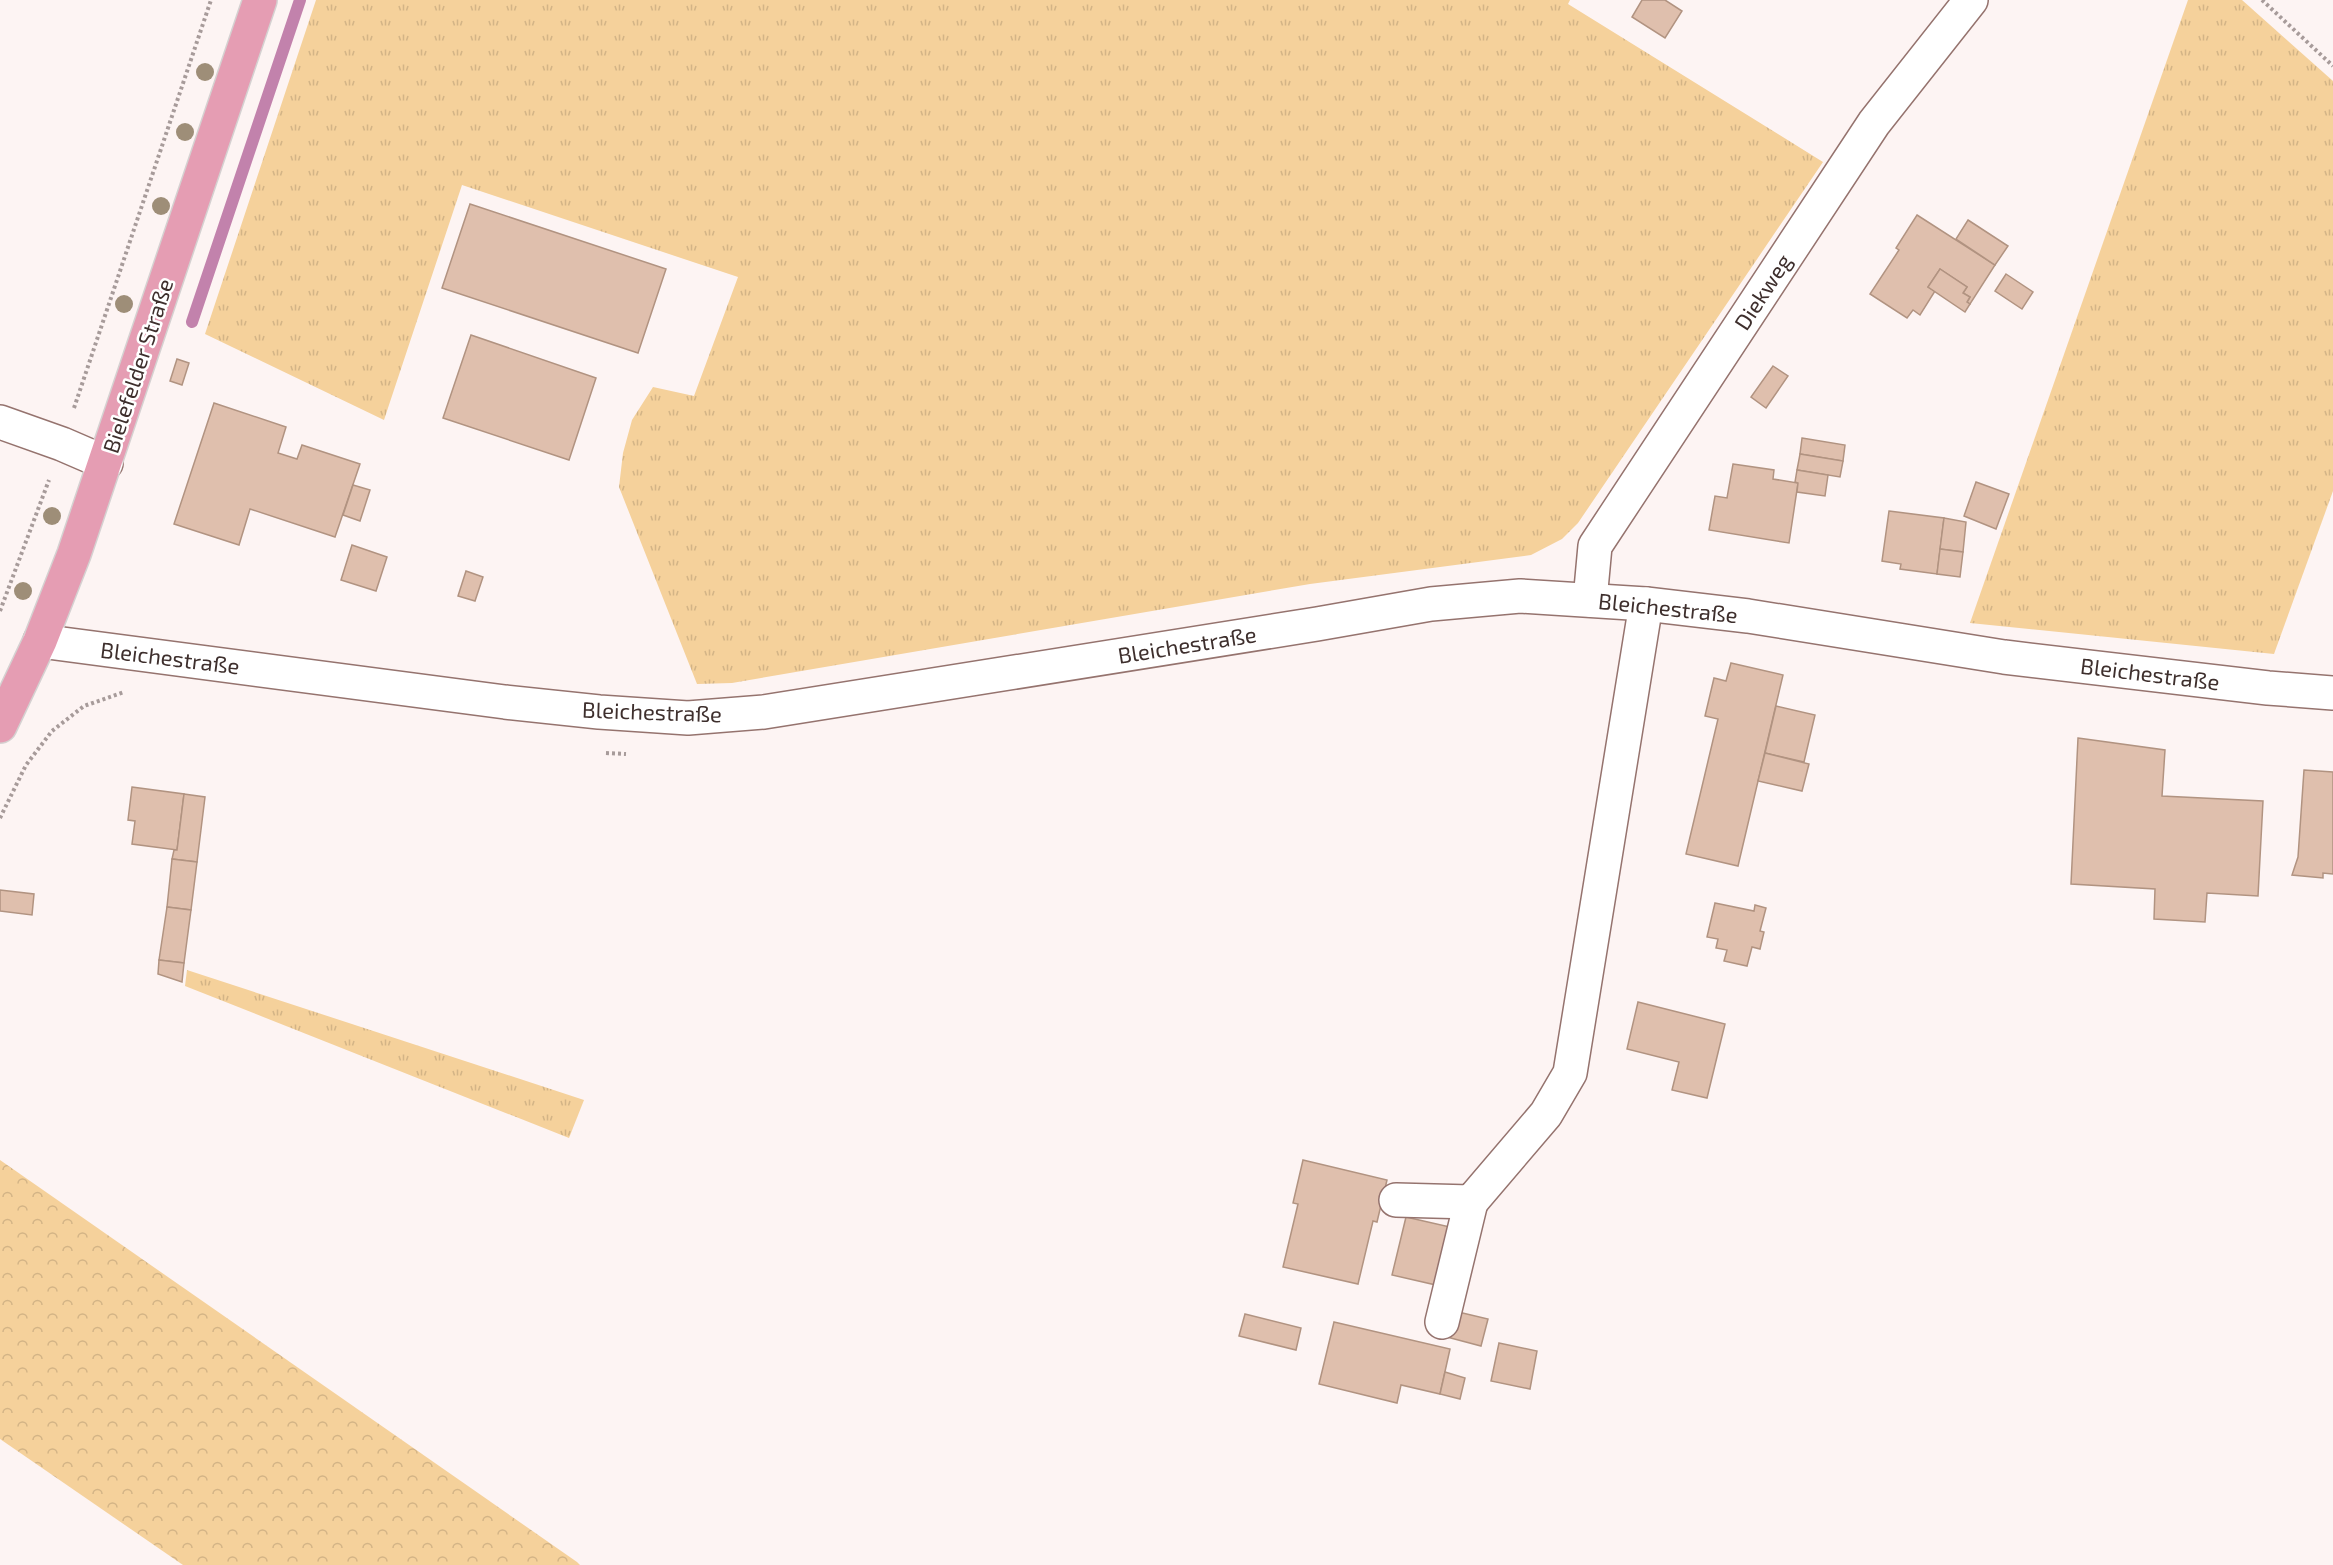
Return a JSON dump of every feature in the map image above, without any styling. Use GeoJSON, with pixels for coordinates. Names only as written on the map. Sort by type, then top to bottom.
{"type":"FeatureCollection","features":[{"type":"Feature","properties":{"kind":"main road","name":"Bielefelder Straße"},"geometry":{"type":"LineString","coordinates":[[0,726],[40,641],[106,463],[260,0]]}},
{"type":"Feature","properties":{"kind":"street","name":"Diekweg"},"geometry":{"type":"LineString","coordinates":[[1590,600],[1595,546],[1874,123],[1971,0]]}},
{"type":"Feature","properties":{"kind":"street"},"geometry":{"type":"LineString","coordinates":[[0,422],[62,444],[106,463]]}},
{"type":"Feature","properties":{"kind":"street","name":"Bleichestraße"},"geometry":{"type":"LineString","coordinates":[[40,641],[505,702],[688,718],[764,712],[1431,604],[1520,596],[1646,604],[1748,616],[2004,657],[2268,688],[2333,693]]}},
{"type":"Feature","properties":{"kind":"street"},"geometry":{"type":"LineString","coordinates":[[1442,1322],[1471,1202],[1546,1114],[1570,1073],[1646,604]]}},
{"type":"Feature","properties":{"kind":"street"},"geometry":{"type":"LineString","coordinates":[[1396,1200],[1471,1202]]}},
{"type":"Feature","properties":{"kind":"path"},"geometry":{"type":"LineString","coordinates":[[0,611],[62,444],[211,0]]}},
{"type":"Feature","properties":{"kind":"path"},"geometry":{"type":"LineString","coordinates":[[2262,0],[2333,66]]}},
{"type":"Feature","properties":{"kind":"green space"},"geometry":{"type":"Polygon","coordinates":[[[316,0],[1570,0],[1568,4],[1823,162],[1578,523],[1562,539],[1531,555],[1310,584],[732,683],[697,684],[619,487],[623,453],[632,420],[653,387],[694,396],[738,277],[462,185],[384,420],[205,334],[316,0]]]}},
{"type":"Feature","properties":{"kind":"green space"},"geometry":{"type":"Polygon","coordinates":[[[2188,0],[2242,0],[2333,81],[2333,491],[2274,654],[1970,623],[2188,0]]]}},
{"type":"Feature","properties":{"kind":"green space"},"geometry":{"type":"Polygon","coordinates":[[[187,970],[584,1100],[569,1138],[185,986],[187,970]]]}},
{"type":"Feature","properties":{"kind":"green space"},"geometry":{"type":"Polygon","coordinates":[[[0,1160],[580,1565],[183,1565],[0,1439],[0,1160]]]}},
{"type":"Feature","properties":{"kind":"building"},"geometry":{"type":"Polygon","coordinates":[[[1642,0],[1665,0],[1682,11],[1665,38],[1632,17],[1642,0]]]}},
{"type":"Feature","properties":{"kind":"building"},"geometry":{"type":"Polygon","coordinates":[[[470,204],[666,269],[638,353],[442,288],[470,204]]]}},
{"type":"Feature","properties":{"kind":"building"},"geometry":{"type":"Polygon","coordinates":[[[1917,215],[1995,265],[1970,304],[1967,302],[1970,297],[1963,293],[1967,287],[1940,269],[1928,287],[1935,291],[1920,315],[1913,310],[1907,318],[1870,294],[1899,250],[1896,248],[1917,215]]]}},
{"type":"Feature","properties":{"kind":"building"},"geometry":{"type":"Polygon","coordinates":[[[1968,220],[2008,246],[1995,265],[1956,239],[1968,220]]]}},
{"type":"Feature","properties":{"kind":"building"},"geometry":{"type":"Polygon","coordinates":[[[1940,269],[1967,287],[1963,293],[1970,297],[1967,302],[1970,304],[1965,312],[1928,287],[1940,269]]]}},
{"type":"Feature","properties":{"kind":"building"},"geometry":{"type":"Polygon","coordinates":[[[2006,274],[2033,292],[2022,309],[1995,291],[2006,274]]]}},
{"type":"Feature","properties":{"kind":"building"},"geometry":{"type":"Polygon","coordinates":[[[471,335],[596,378],[569,460],[443,418],[471,335]]]}},
{"type":"Feature","properties":{"kind":"building"},"geometry":{"type":"Polygon","coordinates":[[[177,359],[189,363],[182,385],[170,381],[177,359]]]}},
{"type":"Feature","properties":{"kind":"building"},"geometry":{"type":"Polygon","coordinates":[[[1773,366],[1788,376],[1766,408],[1751,397],[1773,366]]]}},
{"type":"Feature","properties":{"kind":"building"},"geometry":{"type":"Polygon","coordinates":[[[214,403],[286,427],[278,453],[297,459],[302,445],[360,464],[335,537],[250,509],[239,545],[174,524],[214,403]]]}},
{"type":"Feature","properties":{"kind":"building"},"geometry":{"type":"Polygon","coordinates":[[[1802,438],[1845,445],[1843,461],[1800,454],[1802,438]]]}},
{"type":"Feature","properties":{"kind":"building"},"geometry":{"type":"Polygon","coordinates":[[[1800,454],[1843,461],[1840,477],[1797,470],[1800,454]]]}},
{"type":"Feature","properties":{"kind":"building"},"geometry":{"type":"Polygon","coordinates":[[[1733,464],[1774,470],[1773,479],[1798,483],[1789,543],[1709,530],[1715,496],[1727,498],[1733,464]]]}},
{"type":"Feature","properties":{"kind":"building"},"geometry":{"type":"Polygon","coordinates":[[[1797,470],[1828,475],[1825,496],[1797,492],[1798,483],[1795,482],[1797,470]]]}},
{"type":"Feature","properties":{"kind":"building"},"geometry":{"type":"Polygon","coordinates":[[[1976,482],[2009,494],[1996,529],[1964,516],[1976,482]]]}},
{"type":"Feature","properties":{"kind":"building"},"geometry":{"type":"Polygon","coordinates":[[[353,485],[370,490],[360,521],[343,515],[353,485]]]}},
{"type":"Feature","properties":{"kind":"building"},"geometry":{"type":"Polygon","coordinates":[[[1889,511],[1944,518],[1937,574],[1900,569],[1901,564],[1882,561],[1889,511]]]}},
{"type":"Feature","properties":{"kind":"building"},"geometry":{"type":"Polygon","coordinates":[[[1944,518],[1966,522],[1963,552],[1940,549],[1944,518]]]}},
{"type":"Feature","properties":{"kind":"building"},"geometry":{"type":"Polygon","coordinates":[[[352,545],[387,557],[376,591],[341,580],[352,545]]]}},
{"type":"Feature","properties":{"kind":"building"},"geometry":{"type":"Polygon","coordinates":[[[1940,549],[1963,552],[1960,577],[1937,574],[1940,549]]]}},
{"type":"Feature","properties":{"kind":"building"},"geometry":{"type":"Polygon","coordinates":[[[466,571],[483,577],[475,601],[458,596],[466,571]]]}},
{"type":"Feature","properties":{"kind":"building"},"geometry":{"type":"Polygon","coordinates":[[[1731,663],[1783,675],[1738,866],[1686,854],[1718,719],[1705,716],[1714,678],[1726,681],[1731,663]]]}},
{"type":"Feature","properties":{"kind":"building"},"geometry":{"type":"Polygon","coordinates":[[[1776,706],[1815,715],[1804,762],[1765,753],[1776,706]]]}},
{"type":"Feature","properties":{"kind":"building"},"geometry":{"type":"Polygon","coordinates":[[[2078,738],[2165,750],[2162,796],[2263,801],[2258,896],[2207,893],[2205,922],[2154,919],[2155,889],[2071,884],[2078,738]]]}},
{"type":"Feature","properties":{"kind":"building"},"geometry":{"type":"Polygon","coordinates":[[[1765,753],[1809,764],[1802,791],[1758,781],[1765,753]]]}},
{"type":"Feature","properties":{"kind":"building"},"geometry":{"type":"Polygon","coordinates":[[[2304,770],[2333,772],[2333,874],[2323,873],[2323,878],[2292,875],[2298,857],[2304,770]]]}},
{"type":"Feature","properties":{"kind":"building"},"geometry":{"type":"Polygon","coordinates":[[[132,787],[184,794],[177,850],[132,844],[135,821],[128,820],[132,787]]]}},
{"type":"Feature","properties":{"kind":"building"},"geometry":{"type":"Polygon","coordinates":[[[184,794],[205,797],[197,862],[172,859],[174,850],[177,850],[184,794]]]}},
{"type":"Feature","properties":{"kind":"building"},"geometry":{"type":"Polygon","coordinates":[[[172,859],[197,862],[191,910],[167,907],[172,859]]]}},
{"type":"Feature","properties":{"kind":"building"},"geometry":{"type":"Polygon","coordinates":[[[0,890],[34,894],[32,915],[0,911],[0,890]]]}},
{"type":"Feature","properties":{"kind":"building"},"geometry":{"type":"Polygon","coordinates":[[[1715,903],[1754,911],[1755,905],[1766,908],[1760,931],[1764,932],[1760,949],[1752,947],[1747,966],[1724,961],[1727,950],[1716,948],[1718,939],[1707,937],[1715,903]]]}},
{"type":"Feature","properties":{"kind":"building"},"geometry":{"type":"Polygon","coordinates":[[[167,907],[191,910],[184,963],[159,960],[167,907]]]}},
{"type":"Feature","properties":{"kind":"building"},"geometry":{"type":"Polygon","coordinates":[[[159,960],[184,963],[182,982],[158,974],[159,960]]]}},
{"type":"Feature","properties":{"kind":"building"},"geometry":{"type":"Polygon","coordinates":[[[1638,1002],[1725,1024],[1707,1098],[1672,1090],[1679,1062],[1627,1049],[1638,1002]]]}},
{"type":"Feature","properties":{"kind":"building"},"geometry":{"type":"Polygon","coordinates":[[[1303,1160],[1387,1180],[1377,1222],[1373,1221],[1358,1284],[1283,1267],[1298,1204],[1293,1203],[1303,1160]]]}},
{"type":"Feature","properties":{"kind":"building"},"geometry":{"type":"Polygon","coordinates":[[[1406,1217],[1450,1227],[1436,1285],[1392,1275],[1406,1217]]]}},
{"type":"Feature","properties":{"kind":"building"},"geometry":{"type":"Polygon","coordinates":[[[1450,1310],[1488,1319],[1481,1346],[1443,1336],[1450,1310]]]}},
{"type":"Feature","properties":{"kind":"building"},"geometry":{"type":"Polygon","coordinates":[[[1245,1314],[1301,1328],[1296,1350],[1239,1336],[1245,1314]]]}},
{"type":"Feature","properties":{"kind":"building"},"geometry":{"type":"Polygon","coordinates":[[[1334,1322],[1450,1349],[1440,1394],[1401,1385],[1397,1403],[1319,1384],[1334,1322]]]}},
{"type":"Feature","properties":{"kind":"building"},"geometry":{"type":"Polygon","coordinates":[[[1499,1343],[1537,1351],[1530,1389],[1491,1381],[1499,1343]]]}},
{"type":"Feature","properties":{"kind":"building"},"geometry":{"type":"Polygon","coordinates":[[[1445,1372],[1465,1378],[1460,1399],[1440,1394],[1445,1372]]]}},
{"type":"Feature","properties":{"kind":"waterway"},"geometry":{"type":"LineString","coordinates":[[192,322],[300,0]]}}]}
